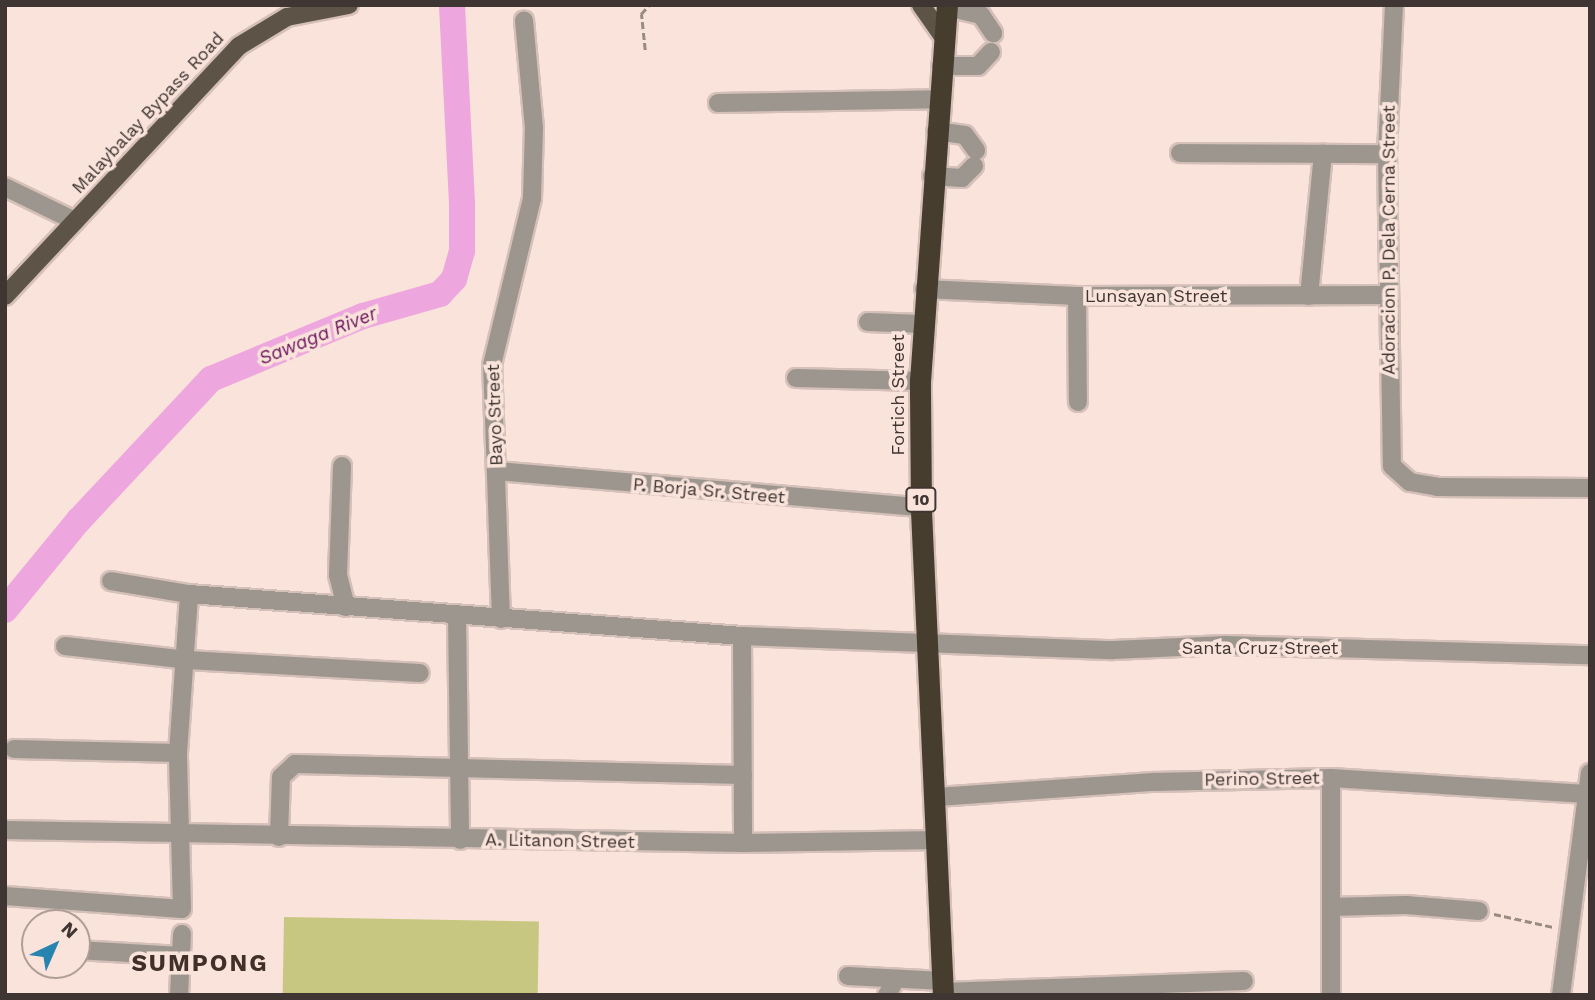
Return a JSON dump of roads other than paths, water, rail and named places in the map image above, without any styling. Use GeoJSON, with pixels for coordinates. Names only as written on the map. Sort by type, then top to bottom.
{"type":"FeatureCollection","features":[{"type":"Feature","properties":{"kind":"highway","name":"Fortich Street"},"geometry":{"type":"LineString","coordinates":[[943,989],[931,645],[921,507],[920,381],[932,176],[947,6]]}},
{"type":"Feature","properties":{"kind":"main road","name":"Malaybalay Bypass Road"},"geometry":{"type":"LineString","coordinates":[[5,296],[255,33],[287,17],[349,5]]}},
{"type":"Feature","properties":{"kind":"main road"},"geometry":{"type":"LineString","coordinates":[[921,5],[944,38]]}},
{"type":"Feature","properties":{"kind":"street","name":"Adoracion P. Dela Cerna Street"},"geometry":{"type":"LineString","coordinates":[[1394,5],[1387,154],[1390,458],[1397,474],[1410,482],[1437,486],[1590,488]]}},
{"type":"Feature","properties":{"kind":"street"},"geometry":{"type":"LineString","coordinates":[[947,6],[981,15],[993,33]]}},
{"type":"Feature","properties":{"kind":"street","name":"Bayo Street"},"geometry":{"type":"LineString","coordinates":[[501,619],[492,365],[528,216],[535,150],[524,20]]}},
{"type":"Feature","properties":{"kind":"street"},"geometry":{"type":"LineString","coordinates":[[941,66],[978,65],[991,52]]}},
{"type":"Feature","properties":{"kind":"street"},"geometry":{"type":"LineString","coordinates":[[718,103],[938,99]]}},
{"type":"Feature","properties":{"kind":"street"},"geometry":{"type":"LineString","coordinates":[[932,176],[962,178],[975,158],[965,135],[936,131]]}},
{"type":"Feature","properties":{"kind":"street"},"geometry":{"type":"LineString","coordinates":[[1180,153],[1387,154]]}},
{"type":"Feature","properties":{"kind":"street"},"geometry":{"type":"LineString","coordinates":[[1309,296],[1323,154]]}},
{"type":"Feature","properties":{"kind":"street"},"geometry":{"type":"LineString","coordinates":[[5,187],[75,221]]}},
{"type":"Feature","properties":{"kind":"street","name":"Lunsayan Street"},"geometry":{"type":"LineString","coordinates":[[924,289],[1077,296],[1388,295]]}},
{"type":"Feature","properties":{"kind":"street"},"geometry":{"type":"LineString","coordinates":[[1077,296],[1078,402]]}},
{"type":"Feature","properties":{"kind":"street"},"geometry":{"type":"LineString","coordinates":[[868,322],[922,324]]}},
{"type":"Feature","properties":{"kind":"street"},"geometry":{"type":"LineString","coordinates":[[796,377],[920,381]]}},
{"type":"Feature","properties":{"kind":"street"},"geometry":{"type":"LineString","coordinates":[[342,466],[338,575],[346,607]]}},
{"type":"Feature","properties":{"kind":"street","name":"P. Borja Sr. Street"},"geometry":{"type":"LineString","coordinates":[[497,471],[921,507]]}},
{"type":"Feature","properties":{"kind":"street","name":"Santa Cruz Street"},"geometry":{"type":"LineString","coordinates":[[111,581],[189,594],[742,636],[1113,650],[1225,645],[1590,655]]}},
{"type":"Feature","properties":{"kind":"street"},"geometry":{"type":"LineString","coordinates":[[5,897],[182,909],[178,753],[187,660],[189,594]]}},
{"type":"Feature","properties":{"kind":"street"},"geometry":{"type":"LineString","coordinates":[[457,616],[460,839]]}},
{"type":"Feature","properties":{"kind":"street"},"geometry":{"type":"LineString","coordinates":[[742,636],[743,843]]}},
{"type":"Feature","properties":{"kind":"street"},"geometry":{"type":"LineString","coordinates":[[65,646],[187,660],[420,673]]}},
{"type":"Feature","properties":{"kind":"street"},"geometry":{"type":"LineString","coordinates":[[14,749],[178,753]]}},
{"type":"Feature","properties":{"kind":"street"},"geometry":{"type":"LineString","coordinates":[[279,837],[281,777],[289,766],[457,767],[743,775]]}},
{"type":"Feature","properties":{"kind":"street"},"geometry":{"type":"LineString","coordinates":[[1561,995],[1590,773]]}},
{"type":"Feature","properties":{"kind":"street"},"geometry":{"type":"LineString","coordinates":[[1331,778],[1331,995]]}},
{"type":"Feature","properties":{"kind":"street","name":"Perino Street"},"geometry":{"type":"LineString","coordinates":[[937,797],[1153,782],[1331,778],[1587,802]]}},
{"type":"Feature","properties":{"kind":"street","name":"A. Litanon Street"},"geometry":{"type":"LineString","coordinates":[[5,830],[181,831],[279,837],[743,843],[938,840]]}},
{"type":"Feature","properties":{"kind":"street"},"geometry":{"type":"LineString","coordinates":[[1331,907],[1406,905],[1479,911]]}},
{"type":"Feature","properties":{"kind":"street"},"geometry":{"type":"LineString","coordinates":[[178,995],[182,934]]}},
{"type":"Feature","properties":{"kind":"street"},"geometry":{"type":"LineString","coordinates":[[91,951],[181,956]]}},
{"type":"Feature","properties":{"kind":"street"},"geometry":{"type":"LineString","coordinates":[[848,976],[896,979],[943,989],[1244,981]]}},
{"type":"Feature","properties":{"kind":"street"},"geometry":{"type":"LineString","coordinates":[[887,995],[896,979]]}},
{"type":"Feature","properties":{"kind":"waterway","name":"Sawaga River"},"geometry":{"type":"LineString","coordinates":[[5,610],[79,520],[211,379],[363,316],[440,294],[454,279],[462,251],[462,203],[452,5]]}},
{"type":"Feature","properties":{"kind":"district","name":"SUMPONG"},"geometry":{"type":"Point","coordinates":[200,964]}}]}
